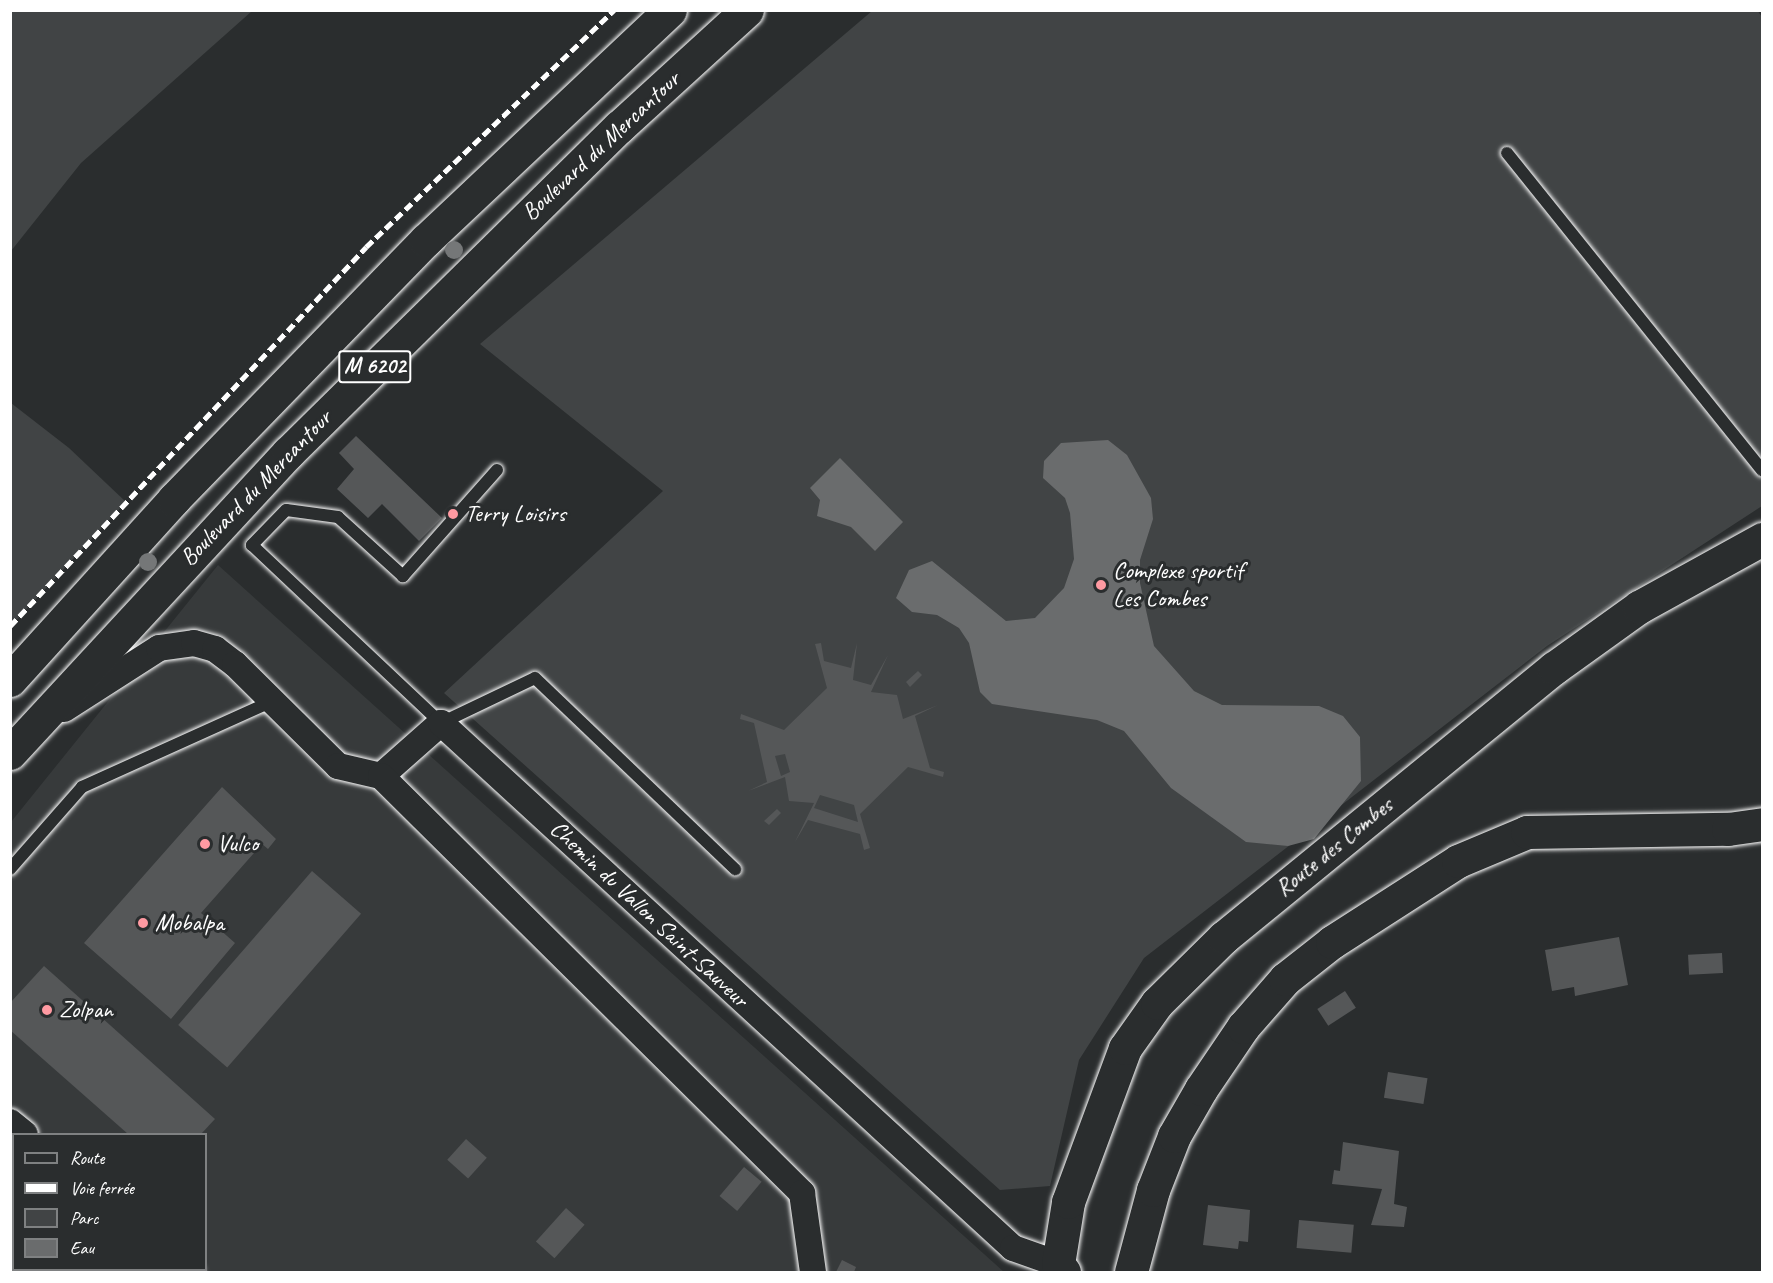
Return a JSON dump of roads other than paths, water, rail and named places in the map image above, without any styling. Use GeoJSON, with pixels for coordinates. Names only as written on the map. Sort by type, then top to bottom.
{"type":"FeatureCollection","features":[{"type":"Feature","properties":{"kind":"main road","name":"Boulevard du Mercantour"},"geometry":{"type":"LineString","coordinates":[[10,680],[174,499],[344,324],[670,10]]}},
{"type":"Feature","properties":{"kind":"main road","name":"Boulevard du Mercantour"},"geometry":{"type":"LineString","coordinates":[[16,747],[288,453],[619,127],[747,10]]}},
{"type":"Feature","properties":{"kind":"main road","name":"Route des Combes"},"geometry":{"type":"LineString","coordinates":[[1061,1268],[1068,1202],[1102,1103],[1125,1048],[1157,1002],[1224,937],[1554,668],[1639,607],[1762,539]]}},
{"type":"Feature","properties":{"kind":"main road"},"geometry":{"type":"LineString","coordinates":[[1131,1272],[1153,1190],[1174,1136],[1201,1089],[1243,1027],[1285,979],[1332,942],[1458,861],[1527,832],[1728,829],[1762,824]]}},
{"type":"Feature","properties":{"kind":"street"},"geometry":{"type":"LineString","coordinates":[[16,747],[114,673],[173,643],[215,650],[236,664],[270,702],[338,766],[381,776],[802,1193],[813,1272]]}},
{"type":"Feature","properties":{"kind":"street"},"geometry":{"type":"LineString","coordinates":[[381,776],[441,723]]}},
{"type":"Feature","properties":{"kind":"street","name":"Chemin du Vallon Saint-Sauveur"},"geometry":{"type":"LineString","coordinates":[[441,723],[1013,1248],[1061,1268]]}},
{"type":"Feature","properties":{"kind":"street"},"geometry":{"type":"LineString","coordinates":[[10,1122],[24,1133]]}},
{"type":"Feature","properties":{"kind":"lane"},"geometry":{"type":"LineString","coordinates":[[1507,153],[1762,470]]}},
{"type":"Feature","properties":{"kind":"lane","name":"Chemin du Vallon Saint-Sauveur"},"geometry":{"type":"LineString","coordinates":[[441,723],[252,545],[286,510],[338,517],[403,576],[497,471]]}},
{"type":"Feature","properties":{"kind":"lane"},"geometry":{"type":"LineString","coordinates":[[441,723],[535,678],[735,869]]}},
{"type":"Feature","properties":{"kind":"lane"},"geometry":{"type":"LineString","coordinates":[[10,869],[82,787],[270,702]]}},
{"type":"Feature","properties":{"kind":"water"},"geometry":{"type":"Polygon","coordinates":[[[1108,440],[1127,455],[1151,498],[1153,519],[1140,560],[1140,583],[1154,646],[1194,691],[1222,705],[1319,706],[1343,716],[1360,737],[1361,781],[1314,839],[1288,846],[1246,842],[1171,788],[1124,731],[1097,720],[992,704],[980,692],[969,643],[959,628],[937,615],[912,612],[896,598],[909,570],[932,561],[1006,621],[1035,618],[1064,588],[1074,559],[1070,513],[1065,498],[1043,478],[1044,461],[1061,443],[1108,440]]]}},
{"type":"Feature","properties":{"kind":"water"},"geometry":{"type":"Polygon","coordinates":[[[840,458],[903,522],[875,551],[851,527],[817,516],[820,500],[810,488],[840,458]]]}},
{"type":"Feature","properties":{"kind":"railway"},"geometry":{"type":"LineString","coordinates":[[10,626],[366,247],[614,10]]}},
{"type":"Feature","properties":{"kind":"place","name":"Terry Loisirs"},"geometry":{"type":"Point","coordinates":[453,514]}},
{"type":"Feature","properties":{"kind":"place","name":"Complexe sportif Les Combes"},"geometry":{"type":"Point","coordinates":[1101,585]}},
{"type":"Feature","properties":{"kind":"place","name":"Vulco"},"geometry":{"type":"Point","coordinates":[205,844]}},
{"type":"Feature","properties":{"kind":"place","name":"Mobalpa"},"geometry":{"type":"Point","coordinates":[143,923]}},
{"type":"Feature","properties":{"kind":"place","name":"Zolpan"},"geometry":{"type":"Point","coordinates":[47,1010]}}]}
